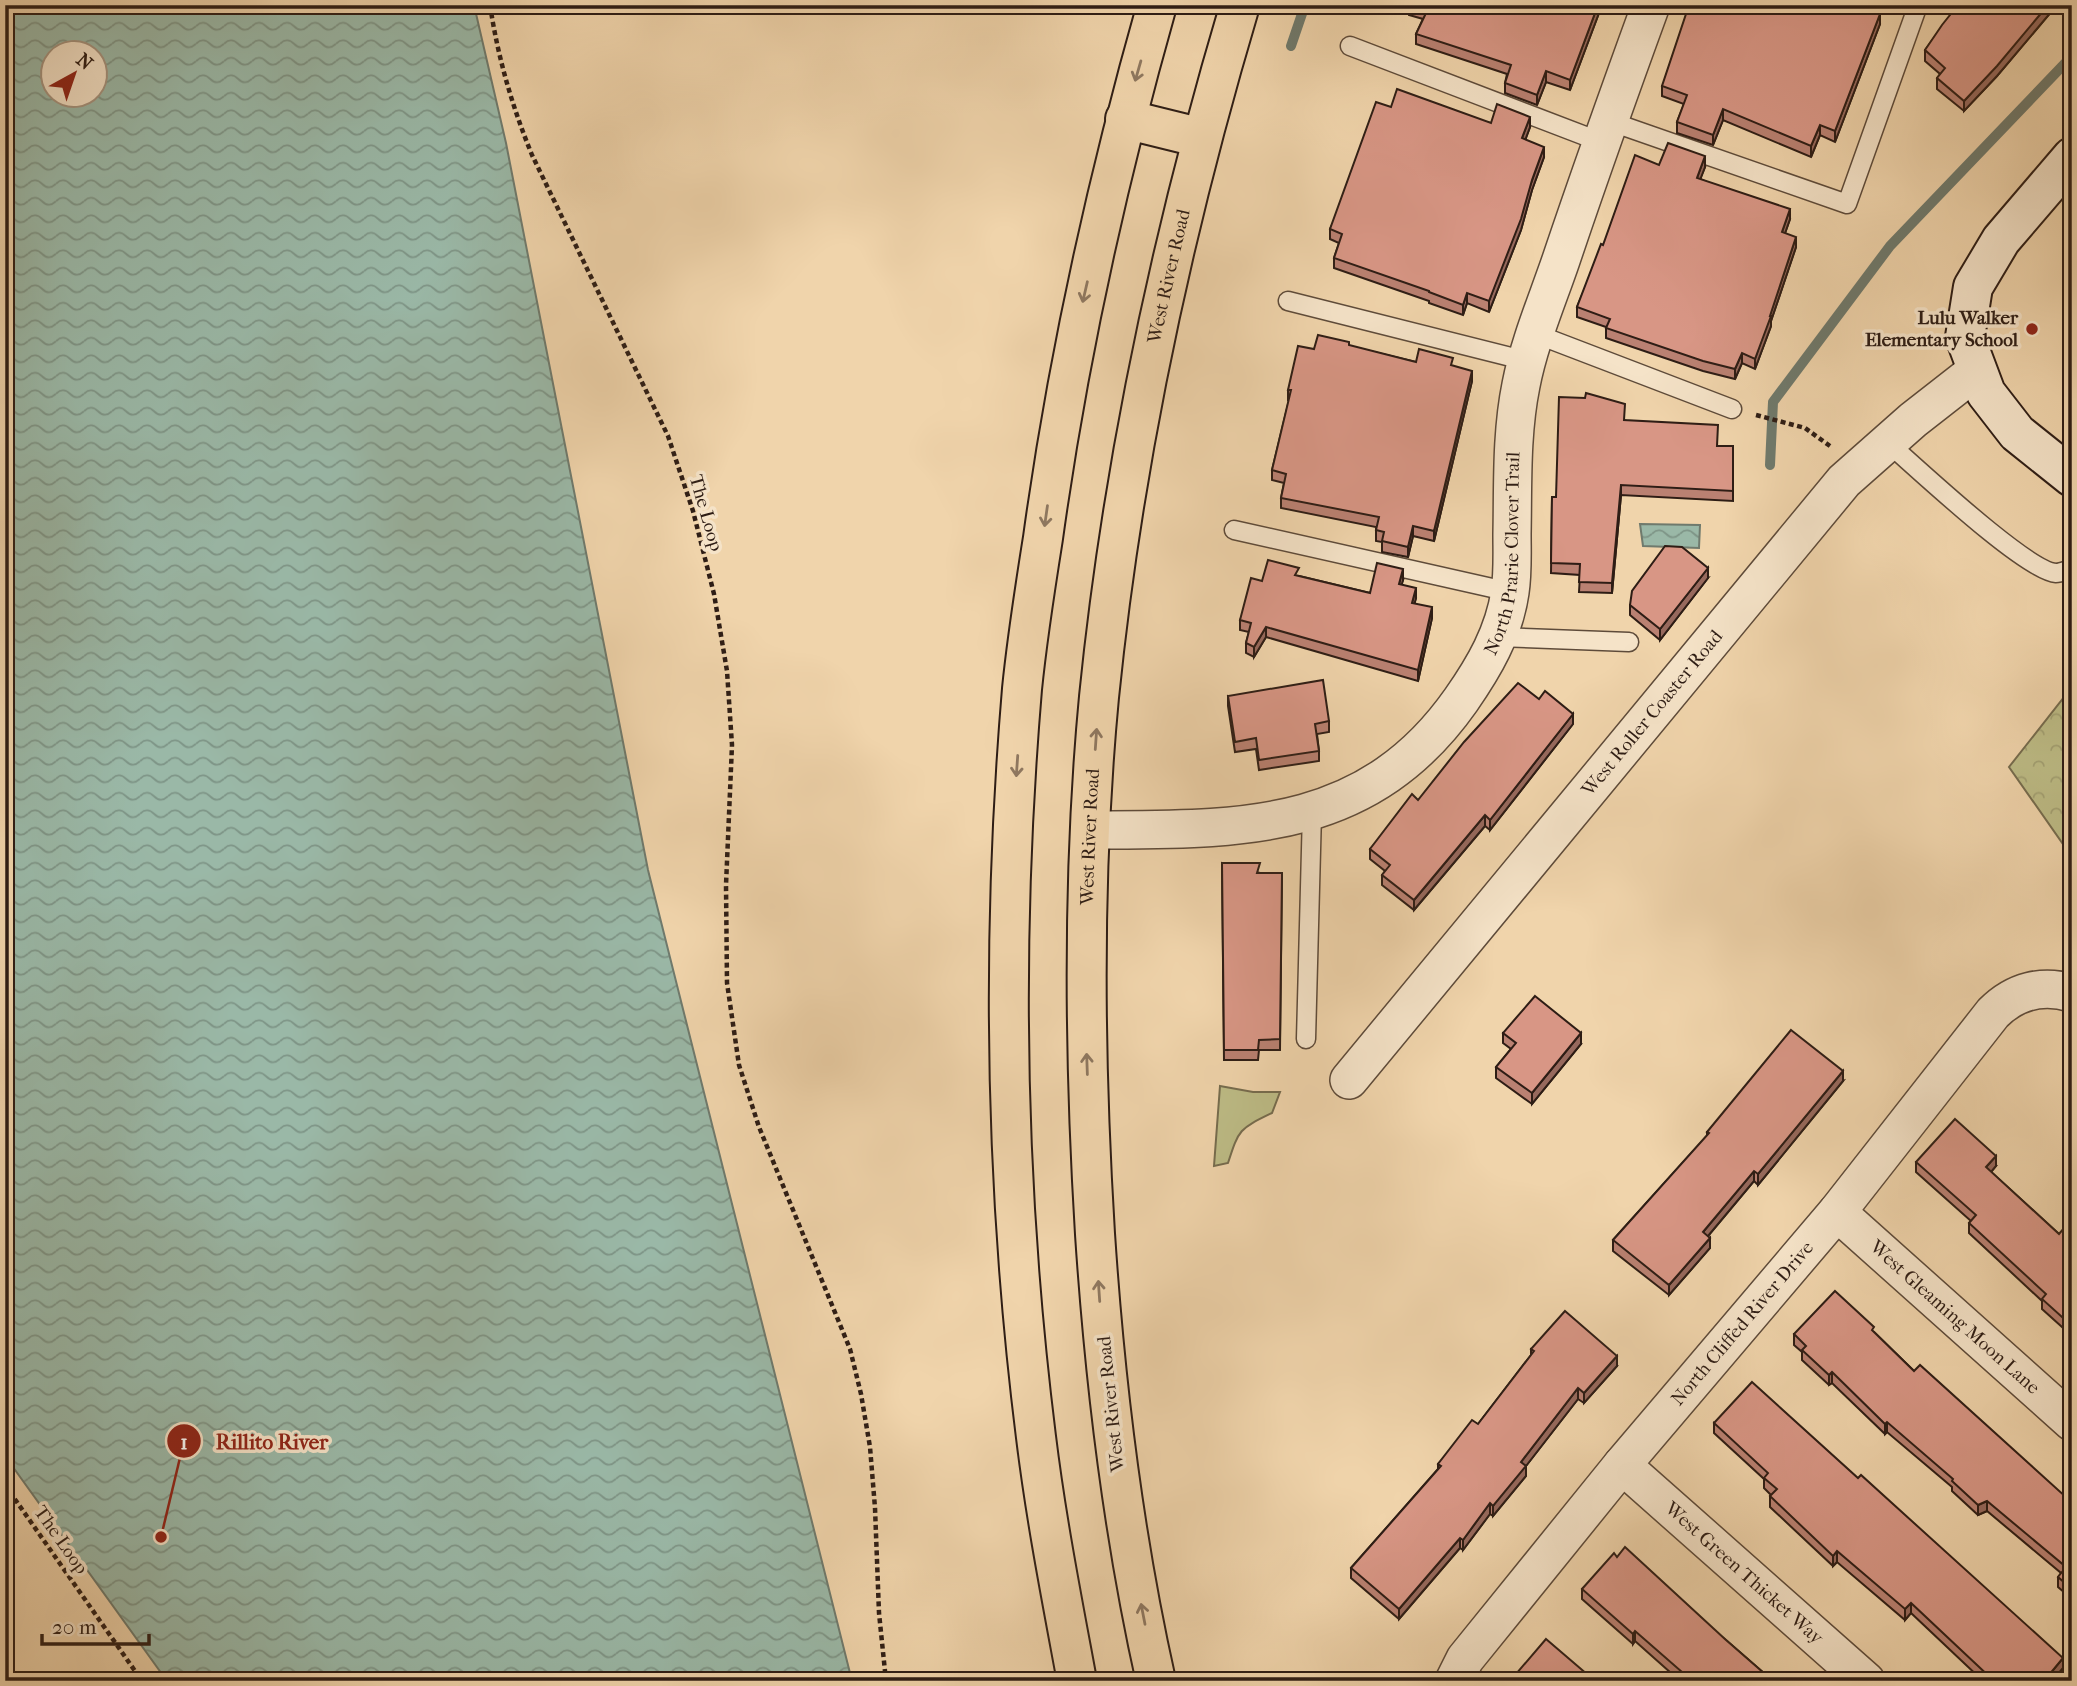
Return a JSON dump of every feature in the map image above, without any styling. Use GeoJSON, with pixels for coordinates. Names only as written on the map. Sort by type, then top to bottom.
{"type":"FeatureCollection","features":[{"type":"Feature","properties":{"kind":"main road"},"geometry":{"type":"LineString","coordinates":[[1077,1681],[1051,1541],[1037,1442],[1016,1240],[1010,1032],[1012,890],[1023,685],[1056,443],[1080,313],[1125,119],[1157,5]]}},
{"type":"Feature","properties":{"kind":"main road","name":"West River Road"},"geometry":{"type":"LineString","coordinates":[[1156,1681],[1117,1466],[1100,1297],[1090,1149],[1086,1024],[1090,830],[1099,698],[1114,575],[1146,374],[1168,271],[1240,5]]}},
{"type":"Feature","properties":{"kind":"main road"},"geometry":{"type":"LineString","coordinates":[[1125,119],[1202,138]]}},
{"type":"Feature","properties":{"kind":"street","name":"North Prarie Clover Trail"},"geometry":{"type":"LineString","coordinates":[[1090,830],[1222,827],[1312,812],[1341,802],[1369,787],[1414,754],[1452,712],[1484,665],[1499,638],[1510,592],[1517,404],[1531,347],[1604,132],[1651,5]]}},
{"type":"Feature","properties":{"kind":"street"},"geometry":{"type":"LineString","coordinates":[[2072,157],[2001,240],[1973,287],[1971,354],[1986,393],[2017,433],[2072,477]]}},
{"type":"Feature","properties":{"kind":"street","name":"West Roller Coaster Road"},"geometry":{"type":"LineString","coordinates":[[1349,1080],[1835,491],[1887,442],[1971,354]]}},
{"type":"Feature","properties":{"kind":"street","name":"North Cliffed River Drive"},"geometry":{"type":"LineString","coordinates":[[1454,1681],[1465,1658],[1622,1465],[1837,1212],[1993,1013],[2003,1002],[2054,983]]}},
{"type":"Feature","properties":{"kind":"street","name":"West Gleaming Moon Lane"},"geometry":{"type":"LineString","coordinates":[[1837,1212],[2072,1422]]}},
{"type":"Feature","properties":{"kind":"street","name":"West Green Thicket Way"},"geometry":{"type":"LineString","coordinates":[[1622,1465],[1866,1681]]}},
{"type":"Feature","properties":{"kind":"lane"},"geometry":{"type":"LineString","coordinates":[[1350,46],[1604,132],[1847,204],[1918,5]]}},
{"type":"Feature","properties":{"kind":"lane"},"geometry":{"type":"LineString","coordinates":[[1288,301],[1531,347],[1732,410]]}},
{"type":"Feature","properties":{"kind":"lane"},"geometry":{"type":"LineString","coordinates":[[1887,442],[2034,565],[2057,573],[2072,569]]}},
{"type":"Feature","properties":{"kind":"lane"},"geometry":{"type":"LineString","coordinates":[[1234,530],[1510,592]]}},
{"type":"Feature","properties":{"kind":"lane"},"geometry":{"type":"LineString","coordinates":[[1499,638],[1629,642]]}},
{"type":"Feature","properties":{"kind":"lane"},"geometry":{"type":"LineString","coordinates":[[1306,1039],[1312,812]]}},
{"type":"Feature","properties":{"kind":"path","name":"The Loop"},"geometry":{"type":"LineString","coordinates":[[490,5],[498,56],[513,108],[532,155],[668,436],[693,511],[714,594],[727,671],[732,745],[726,885],[727,983],[739,1065],[759,1127],[850,1349],[861,1394],[874,1496],[879,1613],[887,1681]]}},
{"type":"Feature","properties":{"kind":"path"},"geometry":{"type":"LineString","coordinates":[[1756,415],[1805,428],[1859,468]]}},
{"type":"Feature","properties":{"kind":"path","name":"The Loop"},"geometry":{"type":"LineString","coordinates":[[5,1485],[142,1681]]}},
{"type":"Feature","properties":{"kind":"green space"},"geometry":{"type":"Polygon","coordinates":[[[2072,687],[2072,857],[2009,767],[2072,687]]]}},
{"type":"Feature","properties":{"kind":"green space"},"geometry":{"type":"Polygon","coordinates":[[[1220,1086],[1253,1092],[1280,1092],[1272,1113],[1246,1127],[1238,1136],[1228,1163],[1214,1166],[1220,1086]]]}},
{"type":"Feature","properties":{"kind":"water"},"geometry":{"type":"Polygon","coordinates":[[[5,5],[474,5],[506,143],[648,870],[852,1681],[167,1681],[5,1456],[5,5]]]}},
{"type":"Feature","properties":{"kind":"water"},"geometry":{"type":"Polygon","coordinates":[[[1640,524],[1700,525],[1699,548],[1643,546],[1640,524]]]}},
{"type":"Feature","properties":{"kind":"building"},"geometry":{"type":"Polygon","coordinates":[[[1411,5],[1598,5],[1570,80],[1546,71],[1537,95],[1505,83],[1511,65],[1416,34],[1427,11],[1411,5]]]}},
{"type":"Feature","properties":{"kind":"building"},"geometry":{"type":"Polygon","coordinates":[[[1689,5],[1866,5],[1864,9],[1880,14],[1835,131],[1820,125],[1811,146],[1723,109],[1713,135],[1677,122],[1687,95],[1662,86],[1689,5]]]}},
{"type":"Feature","properties":{"kind":"building"},"geometry":{"type":"Polygon","coordinates":[[[1958,5],[2048,5],[1964,101],[1937,78],[1945,68],[1925,50],[1958,5]]]}},
{"type":"Feature","properties":{"kind":"building"},"geometry":{"type":"Polygon","coordinates":[[[1397,89],[1491,123],[1497,104],[1530,117],[1522,138],[1544,147],[1521,219],[1489,301],[1467,293],[1463,305],[1334,258],[1342,234],[1330,229],[1376,102],[1391,107],[1397,89]]]}},
{"type":"Feature","properties":{"kind":"building"},"geometry":{"type":"Polygon","coordinates":[[[1668,143],[1705,156],[1697,178],[1790,209],[1782,232],[1796,237],[1771,316],[1755,359],[1742,353],[1735,369],[1606,328],[1610,319],[1577,307],[1601,244],[1603,245],[1635,155],[1659,165],[1668,143]]]}},
{"type":"Feature","properties":{"kind":"building"},"geometry":{"type":"Polygon","coordinates":[[[1318,335],[1416,362],[1419,349],[1453,358],[1451,365],[1472,371],[1434,531],[1413,526],[1408,547],[1382,541],[1384,532],[1376,530],[1379,517],[1281,498],[1286,474],[1272,470],[1291,390],[1288,390],[1298,346],[1314,349],[1318,335]]]}},
{"type":"Feature","properties":{"kind":"building"},"geometry":{"type":"Polygon","coordinates":[[[1586,393],[1625,404],[1624,420],[1718,425],[1717,446],[1733,446],[1733,491],[1621,485],[1612,583],[1579,582],[1580,564],[1551,563],[1552,497],[1556,497],[1559,397],[1585,398],[1586,393]]]}},
{"type":"Feature","properties":{"kind":"building"},"geometry":{"type":"Polygon","coordinates":[[[1665,546],[1682,547],[1708,568],[1660,629],[1630,605],[1632,591],[1665,546]]]}},
{"type":"Feature","properties":{"kind":"building"},"geometry":{"type":"Polygon","coordinates":[[[1268,560],[1299,568],[1295,575],[1370,593],[1377,563],[1403,569],[1399,584],[1416,588],[1412,603],[1432,607],[1418,670],[1266,627],[1254,647],[1246,643],[1251,623],[1240,620],[1251,578],[1262,581],[1268,560]]]}},
{"type":"Feature","properties":{"kind":"building"},"geometry":{"type":"Polygon","coordinates":[[[1323,680],[1329,721],[1315,724],[1319,751],[1259,760],[1256,738],[1235,742],[1228,696],[1323,680]]]}},
{"type":"Feature","properties":{"kind":"building"},"geometry":{"type":"Polygon","coordinates":[[[1518,683],[1539,699],[1545,691],[1573,714],[1490,820],[1485,815],[1414,900],[1382,875],[1390,865],[1370,849],[1412,794],[1418,800],[1464,742],[1518,683]]]}},
{"type":"Feature","properties":{"kind":"building"},"geometry":{"type":"Polygon","coordinates":[[[1222,863],[1260,863],[1257,873],[1282,873],[1280,1039],[1259,1040],[1258,1050],[1224,1050],[1222,863]]]}},
{"type":"Feature","properties":{"kind":"building"},"geometry":{"type":"Polygon","coordinates":[[[1535,996],[1581,1033],[1532,1093],[1496,1067],[1516,1043],[1503,1033],[1535,996]]]}},
{"type":"Feature","properties":{"kind":"building"},"geometry":{"type":"Polygon","coordinates":[[[1791,1030],[1843,1071],[1758,1174],[1754,1171],[1703,1232],[1710,1238],[1669,1285],[1613,1240],[1709,1133],[1707,1132],[1791,1030]]]}},
{"type":"Feature","properties":{"kind":"building"},"geometry":{"type":"Polygon","coordinates":[[[1955,1119],[1996,1156],[1986,1167],[2059,1234],[2064,1228],[2072,1234],[2072,1326],[2042,1299],[2046,1294],[1969,1223],[1976,1215],[1916,1162],[1955,1119]]]}},
{"type":"Feature","properties":{"kind":"building"},"geometry":{"type":"Polygon","coordinates":[[[1835,1291],[1874,1327],[1872,1330],[1914,1371],[1920,1365],[2067,1498],[2064,1499],[2072,1506],[2072,1589],[2058,1577],[2066,1567],[1987,1501],[1978,1505],[1952,1481],[1953,1479],[1887,1422],[1885,1424],[1832,1372],[1829,1375],[1802,1350],[1806,1346],[1794,1334],[1835,1291]]]}},
{"type":"Feature","properties":{"kind":"building"},"geometry":{"type":"Polygon","coordinates":[[[1565,1311],[1617,1356],[1584,1393],[1578,1388],[1521,1462],[1526,1466],[1493,1506],[1490,1503],[1463,1540],[1460,1538],[1399,1609],[1351,1568],[1441,1466],[1438,1464],[1472,1420],[1478,1424],[1534,1351],[1531,1349],[1565,1311]]]}},
{"type":"Feature","properties":{"kind":"building"},"geometry":{"type":"Polygon","coordinates":[[[1752,1382],[1858,1478],[1861,1475],[2063,1658],[2044,1681],[1994,1681],[1911,1603],[1905,1609],[1837,1551],[1833,1556],[1770,1496],[1777,1489],[1764,1478],[1768,1473],[1714,1423],[1752,1382]]]}},
{"type":"Feature","properties":{"kind":"building"},"geometry":{"type":"Polygon","coordinates":[[[1625,1547],[1773,1681],[1688,1681],[1690,1679],[1635,1631],[1633,1634],[1582,1589],[1614,1553],[1617,1557],[1625,1547]]]}},
{"type":"Feature","properties":{"kind":"building"},"geometry":{"type":"Polygon","coordinates":[[[1546,1639],[1595,1681],[1510,1681],[1546,1639]]]}},
{"type":"Feature","properties":{"kind":"waterway"},"geometry":{"type":"LineString","coordinates":[[1291,46],[1305,5]]}},
{"type":"Feature","properties":{"kind":"waterway"},"geometry":{"type":"LineString","coordinates":[[1770,465],[1773,402],[1890,246],[2072,56]]}},
{"type":"Feature","properties":{"kind":"place","name":"Lulu Walker Elementary School"},"geometry":{"type":"Point","coordinates":[2032,329]}},
{"type":"Feature","properties":{"kind":"place","name":"Rillito River"},"geometry":{"type":"Point","coordinates":[161,1537]}}]}
